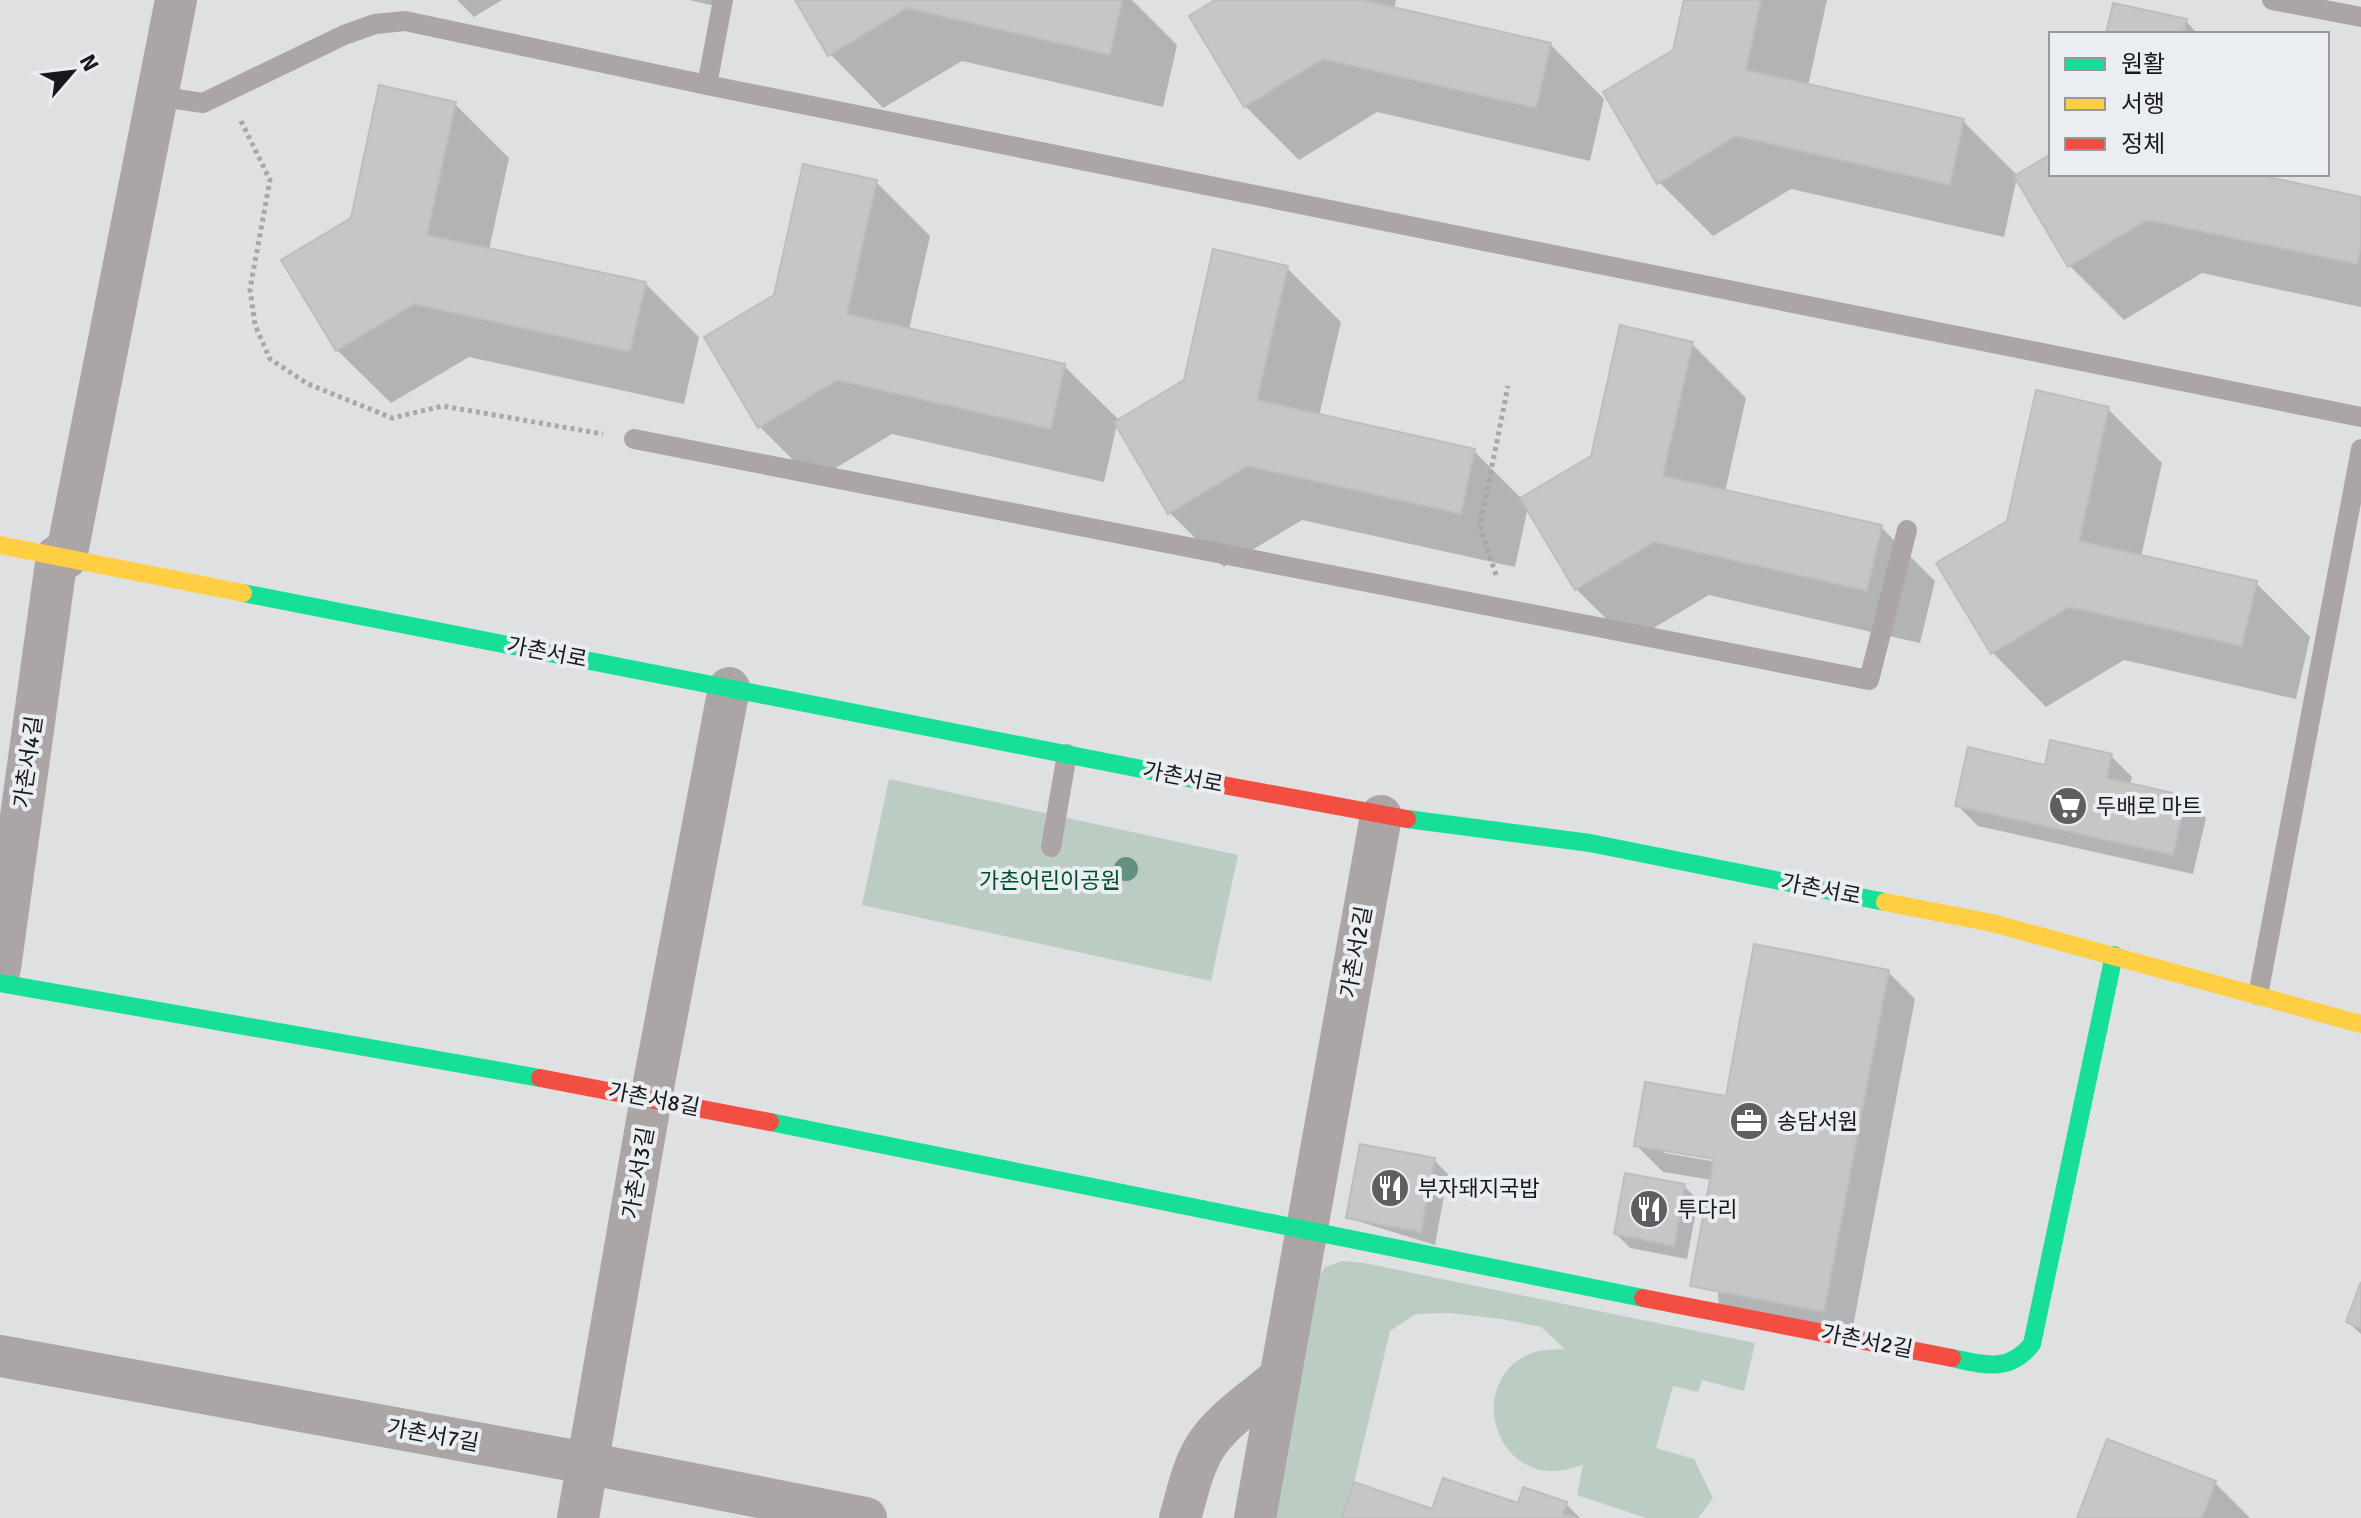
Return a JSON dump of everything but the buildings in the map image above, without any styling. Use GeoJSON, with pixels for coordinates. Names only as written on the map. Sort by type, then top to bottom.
{"type":"FeatureCollection","features":[{"type":"Feature","properties":{"kind":"street","name":"가촌서4길"},"geometry":{"type":"LineString","coordinates":[[0,968],[62,557],[176,0]]}},
{"type":"Feature","properties":{"kind":"street","name":"가촌서로"},"geometry":{"type":"LineString","coordinates":[[0,545],[1381,816],[1590,843],[1992,923],[2361,1024]]}},
{"type":"Feature","properties":{"kind":"street","name":"가촌서3길"},"geometry":{"type":"LineString","coordinates":[[578,1518],[651,1098],[729,688]]}},
{"type":"Feature","properties":{"kind":"street","name":"가촌서2길"},"geometry":{"type":"LineString","coordinates":[[1255,1518],[1381,816]]}},
{"type":"Feature","properties":{"kind":"street","name":"가촌서2길"},"geometry":{"type":"LineString","coordinates":[[1305,1231],[1986,1365],[2017,1361],[2032,1344],[2114,955]]}},
{"type":"Feature","properties":{"kind":"street","name":"가촌서8길"},"geometry":{"type":"LineString","coordinates":[[0,983],[651,1098],[1305,1231]]}},
{"type":"Feature","properties":{"kind":"street","name":"가촌서7길"},"geometry":{"type":"LineString","coordinates":[[0,1356],[586,1463],[866,1518]]}},
{"type":"Feature","properties":{"kind":"street"},"geometry":{"type":"LineString","coordinates":[[1180,1518],[1195,1466],[1205,1448],[1218,1431],[1278,1379]]}},
{"type":"Feature","properties":{"kind":"lane"},"geometry":{"type":"LineString","coordinates":[[707,85],[723,0]]}},
{"type":"Feature","properties":{"kind":"lane"},"geometry":{"type":"LineString","coordinates":[[2272,0],[2361,17]]}},
{"type":"Feature","properties":{"kind":"lane"},"geometry":{"type":"LineString","coordinates":[[156,96],[203,103],[344,35],[375,24],[405,21],[707,85],[2361,417]]}},
{"type":"Feature","properties":{"kind":"lane"},"geometry":{"type":"LineString","coordinates":[[634,439],[1869,680],[1907,530]]}},
{"type":"Feature","properties":{"kind":"lane"},"geometry":{"type":"LineString","coordinates":[[2258,995],[2361,449]]}},
{"type":"Feature","properties":{"kind":"lane"},"geometry":{"type":"LineString","coordinates":[[1051,847],[1067,754]]}},
{"type":"Feature","properties":{"kind":"path"},"geometry":{"type":"LineString","coordinates":[[226,91],[270,180],[250,289],[255,325],[270,359],[308,384],[392,418],[443,406],[634,439]]}},
{"type":"Feature","properties":{"kind":"path"},"geometry":{"type":"LineString","coordinates":[[1508,386],[1480,526],[1508,610]]}},
{"type":"Feature","properties":{"kind":"green space","name":"가촌어린이공원"},"geometry":{"type":"Polygon","coordinates":[[[889,779],[1238,855],[1211,981],[862,905],[889,779]]]}},
{"type":"Feature","properties":{"kind":"green space"},"geometry":{"type":"Polygon","coordinates":[[[1342,1261],[1755,1343],[1744,1391],[1702,1380],[1698,1392],[1673,1386],[1656,1448],[1694,1459],[1713,1498],[1698,1518],[1646,1518],[1577,1495],[1583,1465],[1545,1471],[1522,1462],[1508,1449],[1494,1416],[1495,1398],[1501,1380],[1512,1365],[1529,1354],[1565,1349],[1541,1327],[1448,1313],[1416,1314],[1390,1331],[1354,1482],[1342,1518],[1274,1518],[1315,1283],[1325,1267],[1342,1261]]]}},
{"type":"Feature","properties":{"kind":"traffic: fast"},"geometry":{"type":"LineString","coordinates":[[243,593],[1223,785]]}},
{"type":"Feature","properties":{"kind":"traffic: fast"},"geometry":{"type":"LineString","coordinates":[[1407,819],[1590,843],[1885,902]]}},
{"type":"Feature","properties":{"kind":"traffic: fast"},"geometry":{"type":"LineString","coordinates":[[1952,1358],[1985,1364],[2005,1363],[2032,1344],[2114,955]]}},
{"type":"Feature","properties":{"kind":"traffic: fast"},"geometry":{"type":"LineString","coordinates":[[0,983],[540,1078]]}},
{"type":"Feature","properties":{"kind":"traffic: fast"},"geometry":{"type":"LineString","coordinates":[[770,1122],[1643,1298]]}},
{"type":"Feature","properties":{"kind":"traffic: slow"},"geometry":{"type":"LineString","coordinates":[[0,545],[243,593]]}},
{"type":"Feature","properties":{"kind":"traffic: slow"},"geometry":{"type":"LineString","coordinates":[[1885,902],[1992,923],[2361,1024]]}},
{"type":"Feature","properties":{"kind":"traffic: jam"},"geometry":{"type":"LineString","coordinates":[[1223,785],[1407,819]]}},
{"type":"Feature","properties":{"kind":"traffic: jam"},"geometry":{"type":"LineString","coordinates":[[540,1078],[770,1122]]}},
{"type":"Feature","properties":{"kind":"traffic: jam"},"geometry":{"type":"LineString","coordinates":[[1643,1298],[1952,1358]]}},
{"type":"Feature","properties":{"kind":"place","name":"두배로 마트"},"geometry":{"type":"Point","coordinates":[2068,806]}},
{"type":"Feature","properties":{"kind":"place","name":"송담서원"},"geometry":{"type":"Point","coordinates":[1749,1121]}},
{"type":"Feature","properties":{"kind":"place","name":"부자돼지국밥"},"geometry":{"type":"Point","coordinates":[1390,1188]}},
{"type":"Feature","properties":{"kind":"place","name":"투다리"},"geometry":{"type":"Point","coordinates":[1649,1209]}}]}
